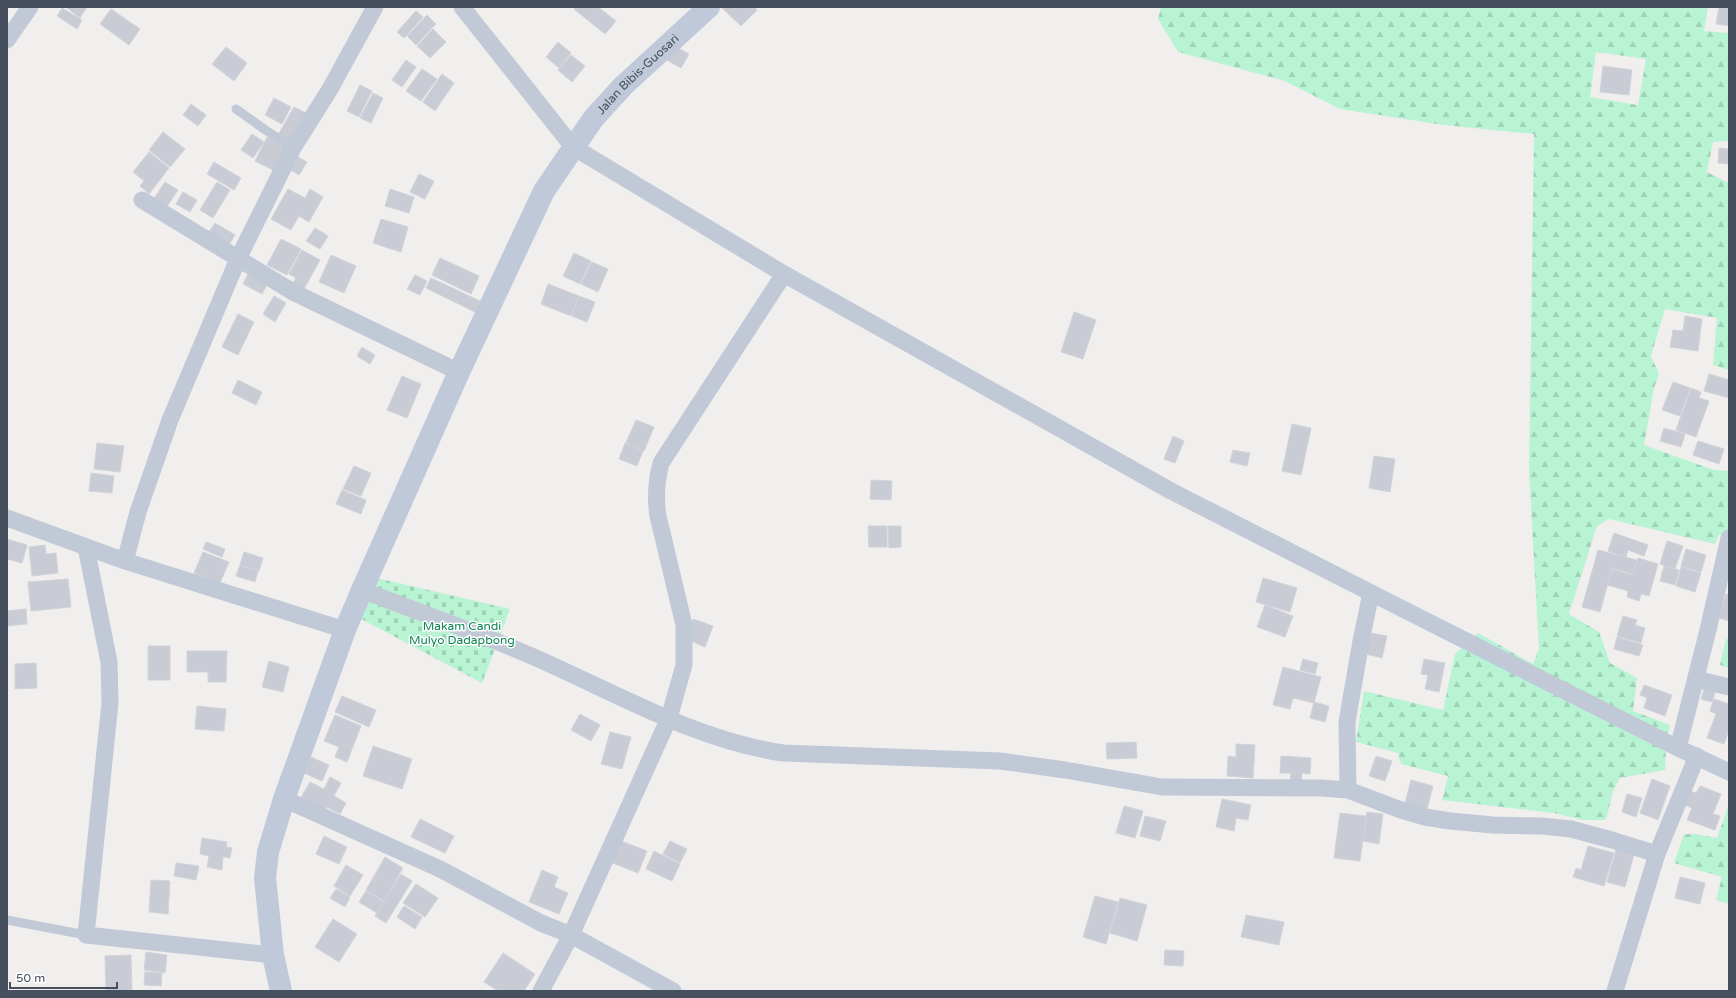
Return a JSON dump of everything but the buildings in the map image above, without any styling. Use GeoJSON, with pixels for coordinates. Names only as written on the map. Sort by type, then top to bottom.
{"type":"FeatureCollection","features":[{"type":"Feature","properties":{"kind":"street"},"geometry":{"type":"LineString","coordinates":[[7,40],[30,7]]}},
{"type":"Feature","properties":{"kind":"street"},"geometry":{"type":"LineString","coordinates":[[125,562],[138,512],[170,420],[238,259],[293,148],[330,89],[375,7]]}},
{"type":"Feature","properties":{"kind":"street"},"geometry":{"type":"LineString","coordinates":[[462,7],[573,147],[784,274],[1171,491],[1371,594],[1678,748],[1729,772]]}},
{"type":"Feature","properties":{"kind":"street","name":"Jalan Bibis-Guosari"},"geometry":{"type":"LineString","coordinates":[[281,991],[272,955],[265,878],[268,852],[284,799],[345,630],[362,590],[458,372],[544,191],[593,119],[623,86],[709,7]]}},
{"type":"Feature","properties":{"kind":"street"},"geometry":{"type":"LineString","coordinates":[[142,200],[292,292],[458,372]]}},
{"type":"Feature","properties":{"kind":"street"},"geometry":{"type":"LineString","coordinates":[[541,991],[571,935],[669,718],[684,665],[684,625],[658,516],[656,499],[656,482],[662,463],[784,274]]}},
{"type":"Feature","properties":{"kind":"street"},"geometry":{"type":"LineString","coordinates":[[7,518],[125,562],[345,630]]}},
{"type":"Feature","properties":{"kind":"street"},"geometry":{"type":"LineString","coordinates":[[1678,748],[1729,538]]}},
{"type":"Feature","properties":{"kind":"street"},"geometry":{"type":"LineString","coordinates":[[86,547],[109,662],[110,703],[86,935],[272,955]]}},
{"type":"Feature","properties":{"kind":"street"},"geometry":{"type":"LineString","coordinates":[[362,590],[515,649],[669,718],[717,737],[755,749],[783,753],[1000,761],[1065,770],[1162,787],[1321,788],[1348,790],[1401,810],[1425,817],[1493,825],[1542,826],[1571,829],[1657,854]]}},
{"type":"Feature","properties":{"kind":"street"},"geometry":{"type":"LineString","coordinates":[[1348,790],[1347,722],[1371,594]]}},
{"type":"Feature","properties":{"kind":"street"},"geometry":{"type":"LineString","coordinates":[[1696,678],[1729,687]]}},
{"type":"Feature","properties":{"kind":"street"},"geometry":{"type":"LineString","coordinates":[[1615,991],[1657,854],[1697,756]]}},
{"type":"Feature","properties":{"kind":"street"},"geometry":{"type":"LineString","coordinates":[[284,799],[440,869],[542,923],[571,935],[672,991]]}},
{"type":"Feature","properties":{"kind":"lane"},"geometry":{"type":"LineString","coordinates":[[236,109],[293,148]]}},
{"type":"Feature","properties":{"kind":"lane"},"geometry":{"type":"LineString","coordinates":[[7,920],[86,935]]}},
{"type":"Feature","properties":{"kind":"green space"},"geometry":{"type":"Polygon","coordinates":[[[1161,7],[1708,7],[1704,31],[1729,33],[1729,141],[1713,142],[1707,172],[1729,183],[1729,370],[1713,365],[1717,318],[1665,309],[1651,356],[1659,374],[1654,388],[1644,445],[1714,470],[1729,471],[1729,536],[1719,534],[1715,544],[1609,519],[1597,526],[1569,614],[1599,632],[1610,663],[1637,678],[1633,711],[1670,725],[1666,746],[1665,770],[1620,778],[1613,791],[1606,820],[1583,820],[1554,813],[1442,800],[1448,776],[1401,764],[1398,753],[1356,742],[1364,691],[1443,710],[1455,654],[1478,633],[1533,664],[1539,649],[1529,472],[1534,134],[1444,125],[1340,109],[1285,81],[1178,52],[1158,19],[1161,7]],[[1596,52],[1590,97],[1638,105],[1646,59],[1596,52]]]}},
{"type":"Feature","properties":{"kind":"green space","name":"Makam Candi Mulyo Dadapbong"},"geometry":{"type":"Polygon","coordinates":[[[368,576],[510,609],[482,683],[352,614],[368,576]]]}},
{"type":"Feature","properties":{"kind":"green space"},"geometry":{"type":"Polygon","coordinates":[[[1726,639],[1729,639],[1729,668],[1720,665],[1726,639]]]}},
{"type":"Feature","properties":{"kind":"green space"},"geometry":{"type":"Polygon","coordinates":[[[1729,804],[1729,904],[1716,900],[1722,877],[1674,863],[1684,834],[1695,834],[1717,838],[1729,804]]]}}]}
